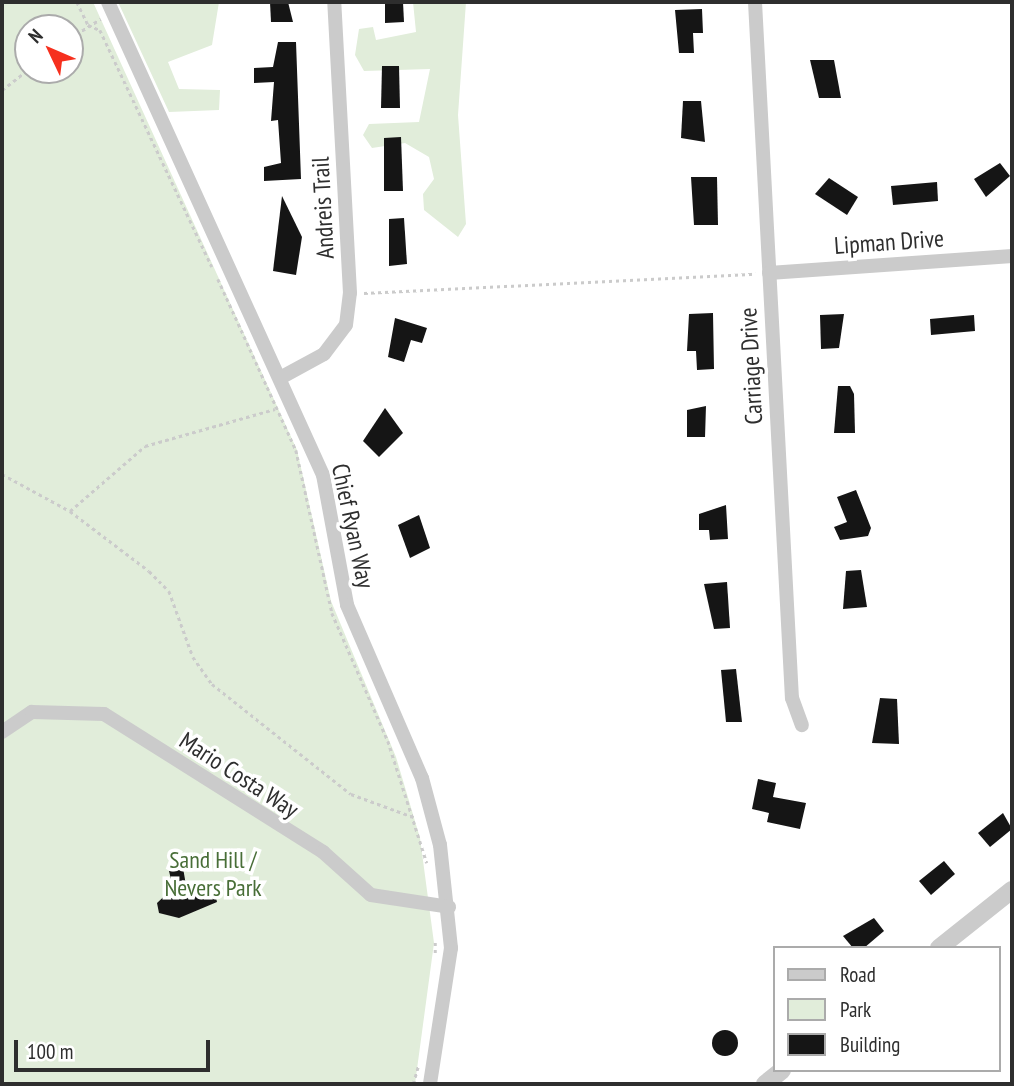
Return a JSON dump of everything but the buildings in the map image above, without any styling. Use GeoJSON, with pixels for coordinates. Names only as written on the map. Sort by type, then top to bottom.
{"type":"FeatureCollection","features":[{"type":"Feature","properties":{"kind":"street","name":"Andreis Trail"},"geometry":{"type":"LineString","coordinates":[[280,378],[326,352],[346,325],[350,293],[334,2]]}},
{"type":"Feature","properties":{"kind":"street","name":"Carriage Drive"},"geometry":{"type":"LineString","coordinates":[[755,2],[792,698],[803,725]]}},
{"type":"Feature","properties":{"kind":"street","name":"Chief Ryan Way"},"geometry":{"type":"LineString","coordinates":[[110,7],[323,475],[347,605],[422,778],[449,907],[448,1001],[430,1084]]}},
{"type":"Feature","properties":{"kind":"street","name":"Lipman Drive"},"geometry":{"type":"LineString","coordinates":[[769,273],[1012,256]]}},
{"type":"Feature","properties":{"kind":"street","name":"Mario Costa Way"},"geometry":{"type":"LineString","coordinates":[[2,732],[32,712],[104,714],[323,852],[371,895],[449,907]]}},
{"type":"Feature","properties":{"kind":"street"},"geometry":{"type":"LineString","coordinates":[[942,946],[1012,890]]}},
{"type":"Feature","properties":{"kind":"street"},"geometry":{"type":"LineString","coordinates":[[765,1084],[780,1072]]}},
{"type":"Feature","properties":{"kind":"path"},"geometry":{"type":"LineString","coordinates":[[77,2],[88,25],[100,30],[308,486],[332,613],[416,818],[428,869]]}},
{"type":"Feature","properties":{"kind":"path"},"geometry":{"type":"LineString","coordinates":[[84,28],[110,7]]}},
{"type":"Feature","properties":{"kind":"path"},"geometry":{"type":"LineString","coordinates":[[350,293],[645,284],[769,273]]}},
{"type":"Feature","properties":{"kind":"path"},"geometry":{"type":"LineString","coordinates":[[70,511],[145,446],[291,403]]}},
{"type":"Feature","properties":{"kind":"path"},"geometry":{"type":"LineString","coordinates":[[2,474],[70,511],[169,591],[193,657],[212,684],[351,794],[416,818]]}},
{"type":"Feature","properties":{"kind":"path"},"geometry":{"type":"LineString","coordinates":[[435,928],[435,964]]}},
{"type":"Feature","properties":{"kind":"path"},"geometry":{"type":"LineString","coordinates":[[413,1084],[419,1056]]}},
{"type":"Feature","properties":{"kind":"green space","name":"Sand Hill / Nevers Park"},"geometry":{"type":"Polygon","coordinates":[[[2,2],[93,2],[297,450],[331,601],[396,757],[420,838],[434,943],[415,1084],[2,1084],[2,2]]]}},
{"type":"Feature","properties":{"kind":"green space"},"geometry":{"type":"Polygon","coordinates":[[[118,2],[219,2],[212,45],[168,62],[179,89],[220,90],[219,110],[169,112],[118,2]]]}},
{"type":"Feature","properties":{"kind":"green space"},"geometry":{"type":"Polygon","coordinates":[[[413,2],[466,2],[458,115],[466,224],[458,237],[424,210],[423,194],[434,179],[429,157],[405,143],[372,148],[363,135],[369,124],[419,122],[430,69],[364,71],[355,55],[359,29],[373,27],[376,40],[416,32],[413,2]]]}}]}
